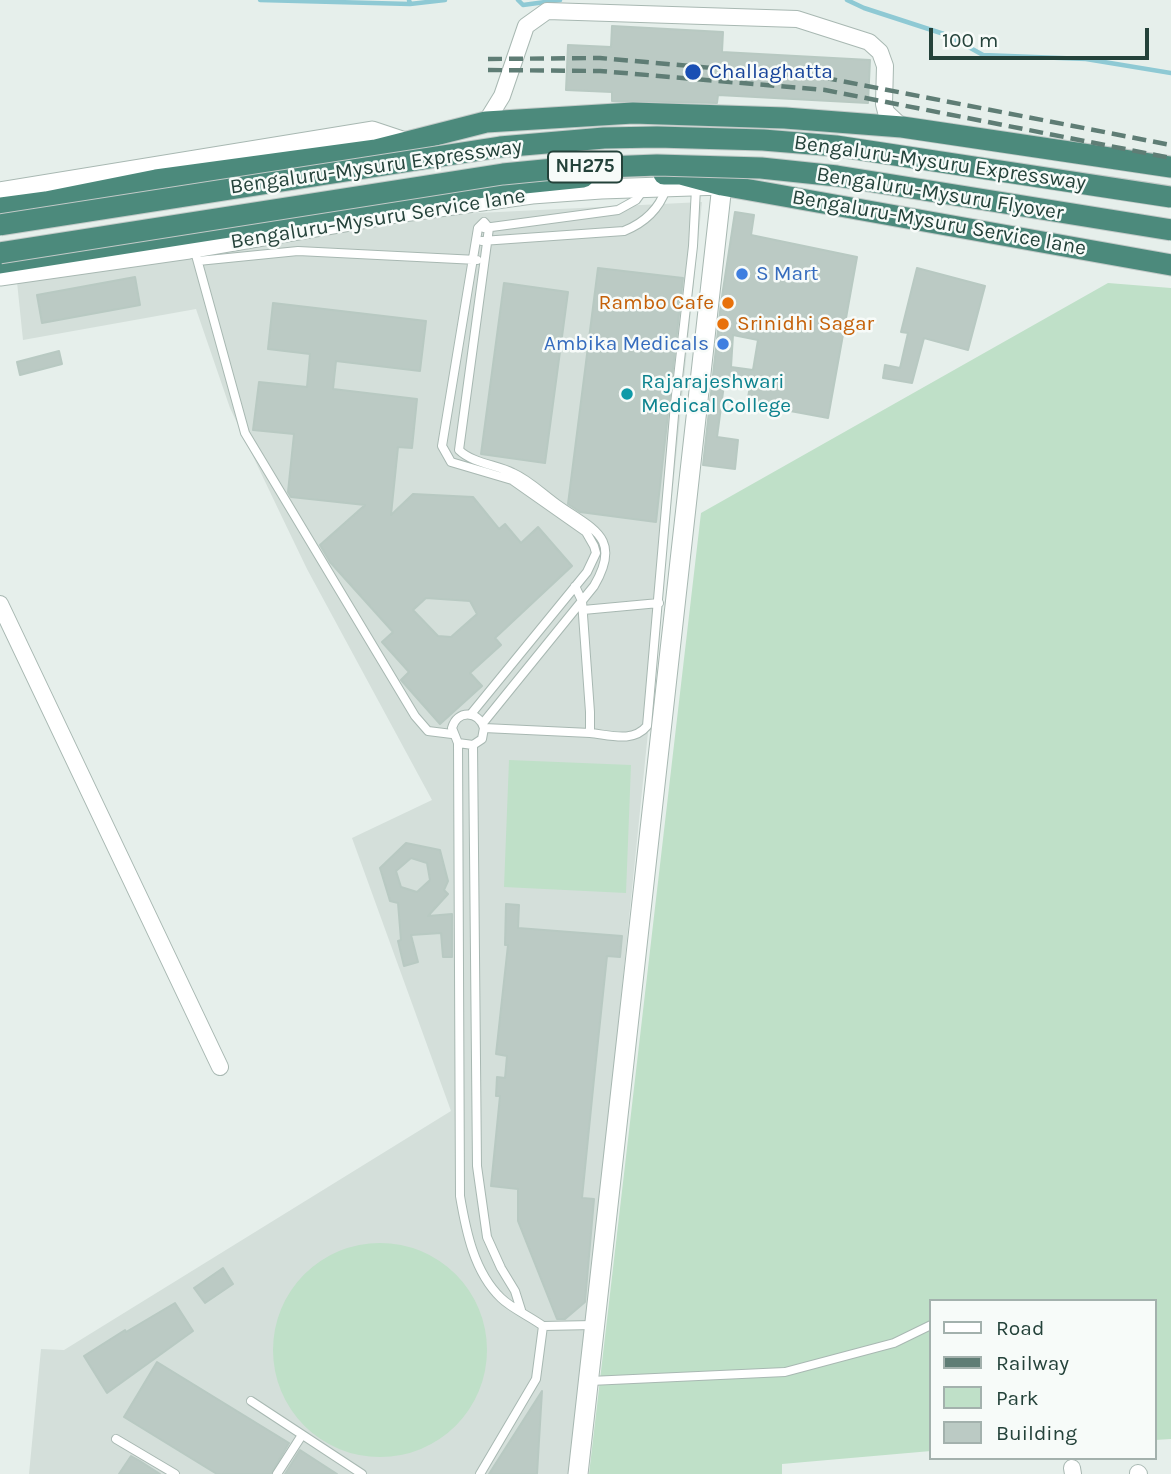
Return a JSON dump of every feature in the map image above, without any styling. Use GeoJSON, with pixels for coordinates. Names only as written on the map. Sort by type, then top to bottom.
{"type":"FeatureCollection","features":[{"type":"Feature","properties":{"kind":"highway","name":"Bengaluru-Mysuru Expressway"},"geometry":{"type":"LineString","coordinates":[[0,208],[46,202],[156,180],[376,150],[486,122],[634,113],[785,118],[902,128],[1171,167]]}},
{"type":"Feature","properties":{"kind":"highway"},"geometry":{"type":"LineString","coordinates":[[437,134],[452,199]]}},
{"type":"Feature","properties":{"kind":"highway","name":"Bengaluru-Mysuru Expressway"},"geometry":{"type":"LineString","coordinates":[[0,225],[500,147],[604,138],[750,139],[836,146],[1171,198]]}},
{"type":"Feature","properties":{"kind":"highway","name":"Bengaluru-Mysuru Flyover"},"geometry":{"type":"LineString","coordinates":[[0,253],[503,174],[657,164],[761,168],[837,176],[1171,230]]}},
{"type":"Feature","properties":{"kind":"highway","name":"NH275"},"geometry":{"type":"LineString","coordinates":[[0,263],[452,199],[592,176],[681,174],[722,185]]}},
{"type":"Feature","properties":{"kind":"highway","name":"Bengaluru-Mysuru Service lane"},"geometry":{"type":"LineString","coordinates":[[722,185],[1171,265]]}},
{"type":"Feature","properties":{"kind":"street"},"geometry":{"type":"LineString","coordinates":[[486,122],[502,96],[526,26],[547,11],[560,11],[797,19],[869,42],[880,52],[885,66],[884,104],[887,112],[902,128]]}},
{"type":"Feature","properties":{"kind":"street","name":"Bengaluru-Mysuru Expressway"},"geometry":{"type":"LineString","coordinates":[[0,192],[372,131],[405,142]]}},
{"type":"Feature","properties":{"kind":"street"},"geometry":{"type":"LineString","coordinates":[[578,1474],[647,865],[660,719],[722,185]]}},
{"type":"Feature","properties":{"kind":"street","name":"Bengaluru-Mysuru Service lane"},"geometry":{"type":"LineString","coordinates":[[0,276],[196,255],[452,199],[722,185]]}},
{"type":"Feature","properties":{"kind":"street"},"geometry":{"type":"LineString","coordinates":[[0,604],[220,1067]]}},
{"type":"Feature","properties":{"kind":"lane"},"geometry":{"type":"LineString","coordinates":[[483,726],[629,737],[640,734],[647,726],[675,404],[693,246],[696,185]]}},
{"type":"Feature","properties":{"kind":"lane"},"geometry":{"type":"LineString","coordinates":[[476,242],[624,231],[640,223],[655,210],[667,186]]}},
{"type":"Feature","properties":{"kind":"lane"},"geometry":{"type":"LineString","coordinates":[[489,228],[618,210],[636,200],[646,187]]}},
{"type":"Feature","properties":{"kind":"lane"},"geometry":{"type":"LineString","coordinates":[[489,228],[484,222],[478,228],[442,446],[447,458],[457,465],[514,477],[586,532],[596,553],[593,563],[471,714],[456,719],[452,734],[458,743],[460,1196],[466,1232],[477,1260],[488,1282],[501,1298],[543,1326],[593,1325]]}},
{"type":"Feature","properties":{"kind":"lane"},"geometry":{"type":"LineString","coordinates":[[458,743],[473,745],[482,739],[483,726],[582,601],[599,578],[605,561],[604,542],[595,528],[514,477],[459,450],[489,228]]}},
{"type":"Feature","properties":{"kind":"lane"},"geometry":{"type":"LineString","coordinates":[[452,734],[428,731],[415,716],[245,433],[196,255],[298,251],[484,260]]}},
{"type":"Feature","properties":{"kind":"lane"},"geometry":{"type":"LineString","coordinates":[[575,586],[583,610],[590,733]]}},
{"type":"Feature","properties":{"kind":"lane"},"geometry":{"type":"LineString","coordinates":[[583,610],[659,603]]}},
{"type":"Feature","properties":{"kind":"lane"},"geometry":{"type":"LineString","coordinates":[[471,714],[476,716],[483,726]]}},
{"type":"Feature","properties":{"kind":"lane"},"geometry":{"type":"LineString","coordinates":[[473,745],[477,1166],[487,1237],[515,1291],[521,1310]]}},
{"type":"Feature","properties":{"kind":"lane"},"geometry":{"type":"LineString","coordinates":[[460,1126],[477,1127]]}},
{"type":"Feature","properties":{"kind":"lane"},"geometry":{"type":"LineString","coordinates":[[587,1381],[785,1372],[894,1343],[930,1325]]}},
{"type":"Feature","properties":{"kind":"lane"},"geometry":{"type":"LineString","coordinates":[[480,1474],[536,1380],[543,1326]]}},
{"type":"Feature","properties":{"kind":"lane"},"geometry":{"type":"LineString","coordinates":[[251,1401],[362,1474]]}},
{"type":"Feature","properties":{"kind":"lane"},"geometry":{"type":"LineString","coordinates":[[277,1474],[302,1435]]}},
{"type":"Feature","properties":{"kind":"lane"},"geometry":{"type":"LineString","coordinates":[[116,1439],[175,1474]]}},
{"type":"Feature","properties":{"kind":"shaded area"},"geometry":{"type":"Polygon","coordinates":[[[702,202],[571,1474],[29,1474],[41,1349],[64,1350],[451,1111],[352,838],[432,800],[307,569],[281,515],[230,408],[196,309],[23,340],[17,282],[458,214],[702,202]]]}},
{"type":"Feature","properties":{"kind":"green space"},"geometry":{"type":"Polygon","coordinates":[[[1108,283],[1171,288],[1171,1439],[1157,1440],[1157,1299],[930,1299],[930,1451],[782,1464],[782,1474],[589,1474],[701,513],[1108,283]]]}},
{"type":"Feature","properties":{"kind":"green space"},"geometry":{"type":"Polygon","coordinates":[[[509,760],[631,765],[626,893],[504,887],[509,760]]]}},
{"type":"Feature","properties":{"kind":"green space"},"geometry":{"type":"Polygon","coordinates":[[[380,1243],[421,1251],[456,1274],[479,1309],[487,1350],[479,1391],[456,1426],[421,1449],[380,1457],[339,1449],[304,1426],[281,1391],[273,1350],[281,1309],[304,1274],[339,1251],[380,1243]]]}},
{"type":"Feature","properties":{"kind":"building"},"geometry":{"type":"Polygon","coordinates":[[[612,26],[723,32],[722,52],[870,60],[868,103],[718,95],[717,103],[612,101],[612,92],[566,90],[568,45],[611,47],[612,26]]]}},
{"type":"Feature","properties":{"kind":"building"},"geometry":{"type":"Polygon","coordinates":[[[735,212],[754,215],[751,235],[857,257],[828,418],[747,403],[751,381],[725,377],[717,437],[738,440],[735,469],[703,465],[721,303],[735,212]],[[733,335],[731,367],[753,370],[758,340],[733,335]]]}},
{"type":"Feature","properties":{"kind":"building","name":"Rajarajeshwari Medical College"},"geometry":{"type":"Polygon","coordinates":[[[598,268],[683,278],[656,522],[580,512],[568,504],[598,268]]]}},
{"type":"Feature","properties":{"kind":"building"},"geometry":{"type":"Polygon","coordinates":[[[917,268],[985,286],[968,350],[924,338],[912,383],[883,378],[885,365],[900,368],[908,333],[901,332],[917,268]]]}},
{"type":"Feature","properties":{"kind":"building"},"geometry":{"type":"Polygon","coordinates":[[[135,277],[140,305],[42,323],[37,295],[135,277]]]}},
{"type":"Feature","properties":{"kind":"building"},"geometry":{"type":"Polygon","coordinates":[[[504,283],[568,292],[545,463],[481,454],[504,283]]]}},
{"type":"Feature","properties":{"kind":"building"},"geometry":{"type":"Polygon","coordinates":[[[273,303],[426,321],[420,371],[336,361],[333,389],[417,399],[412,448],[398,447],[391,515],[413,494],[473,497],[499,529],[505,524],[521,543],[538,527],[572,566],[495,638],[501,645],[470,673],[482,686],[440,724],[401,680],[409,672],[382,642],[393,632],[330,562],[320,545],[365,505],[291,497],[288,492],[294,434],[253,430],[259,382],[307,387],[310,354],[268,349],[273,303]],[[426,598],[413,610],[438,636],[451,637],[477,614],[470,601],[426,598]]]}},
{"type":"Feature","properties":{"kind":"building"},"geometry":{"type":"Polygon","coordinates":[[[59,351],[62,364],[20,375],[17,362],[59,351]]]}},
{"type":"Feature","properties":{"kind":"building"},"geometry":{"type":"Polygon","coordinates":[[[406,843],[440,850],[448,881],[444,890],[448,894],[428,916],[452,914],[452,957],[443,957],[441,933],[411,935],[418,962],[404,966],[398,941],[401,940],[398,903],[390,901],[380,868],[406,843]],[[411,858],[396,871],[401,887],[417,892],[430,880],[427,863],[411,858]]]}},
{"type":"Feature","properties":{"kind":"building"},"geometry":{"type":"Polygon","coordinates":[[[506,904],[519,905],[518,928],[622,936],[620,957],[607,956],[594,1079],[582,1198],[594,1199],[585,1302],[565,1319],[557,1319],[518,1221],[518,1189],[491,1186],[500,1096],[496,1096],[497,1077],[505,1078],[507,1056],[496,1054],[508,945],[505,945],[506,904]]]}},
{"type":"Feature","properties":{"kind":"building"},"geometry":{"type":"Polygon","coordinates":[[[223,1268],[233,1284],[205,1303],[194,1288],[223,1268]]]}},
{"type":"Feature","properties":{"kind":"building"},"geometry":{"type":"Polygon","coordinates":[[[175,1303],[193,1331],[107,1393],[84,1356],[175,1303]]]}},
{"type":"Feature","properties":{"kind":"building"},"geometry":{"type":"Polygon","coordinates":[[[157,1362],[289,1443],[271,1474],[217,1474],[124,1417],[157,1362]]]}},
{"type":"Feature","properties":{"kind":"building"},"geometry":{"type":"Polygon","coordinates":[[[542,1391],[537,1474],[489,1474],[542,1391]]]}},
{"type":"Feature","properties":{"kind":"building"},"geometry":{"type":"Polygon","coordinates":[[[300,1450],[337,1474],[285,1474],[300,1450]]]}},
{"type":"Feature","properties":{"kind":"building"},"geometry":{"type":"Polygon","coordinates":[[[131,1456],[140,1461],[160,1474],[119,1474],[131,1456]]]}},
{"type":"Feature","properties":{"kind":"waterway"},"geometry":{"type":"LineString","coordinates":[[260,0],[410,4],[409,0]]}},
{"type":"Feature","properties":{"kind":"waterway"},"geometry":{"type":"LineString","coordinates":[[410,4],[445,0]]}},
{"type":"Feature","properties":{"kind":"waterway"},"geometry":{"type":"LineString","coordinates":[[518,0],[523,5],[560,0]]}},
{"type":"Feature","properties":{"kind":"waterway"},"geometry":{"type":"LineString","coordinates":[[847,0],[947,35],[983,55],[1086,59],[1171,73]]}},
{"type":"Feature","properties":{"kind":"railway"},"geometry":{"type":"LineString","coordinates":[[488,59],[600,58],[826,78],[1171,145]]}},
{"type":"Feature","properties":{"kind":"railway"},"geometry":{"type":"LineString","coordinates":[[488,70],[600,71],[825,90],[1171,158]]}},
{"type":"Feature","properties":{"kind":"place","name":"Challaghatta"},"geometry":{"type":"Point","coordinates":[693,72]}},
{"type":"Feature","properties":{"kind":"place","name":"S Mart"},"geometry":{"type":"Point","coordinates":[742,274]}},
{"type":"Feature","properties":{"kind":"place","name":"Rambo Cafe"},"geometry":{"type":"Point","coordinates":[728,303]}},
{"type":"Feature","properties":{"kind":"place","name":"Srinidhi Sagar"},"geometry":{"type":"Point","coordinates":[723,324]}},
{"type":"Feature","properties":{"kind":"place","name":"Ambika Medicals"},"geometry":{"type":"Point","coordinates":[723,344]}},
{"type":"Feature","properties":{"kind":"place","name":"Rajarajeshwari Medical College"},"geometry":{"type":"Point","coordinates":[627,394]}}]}
